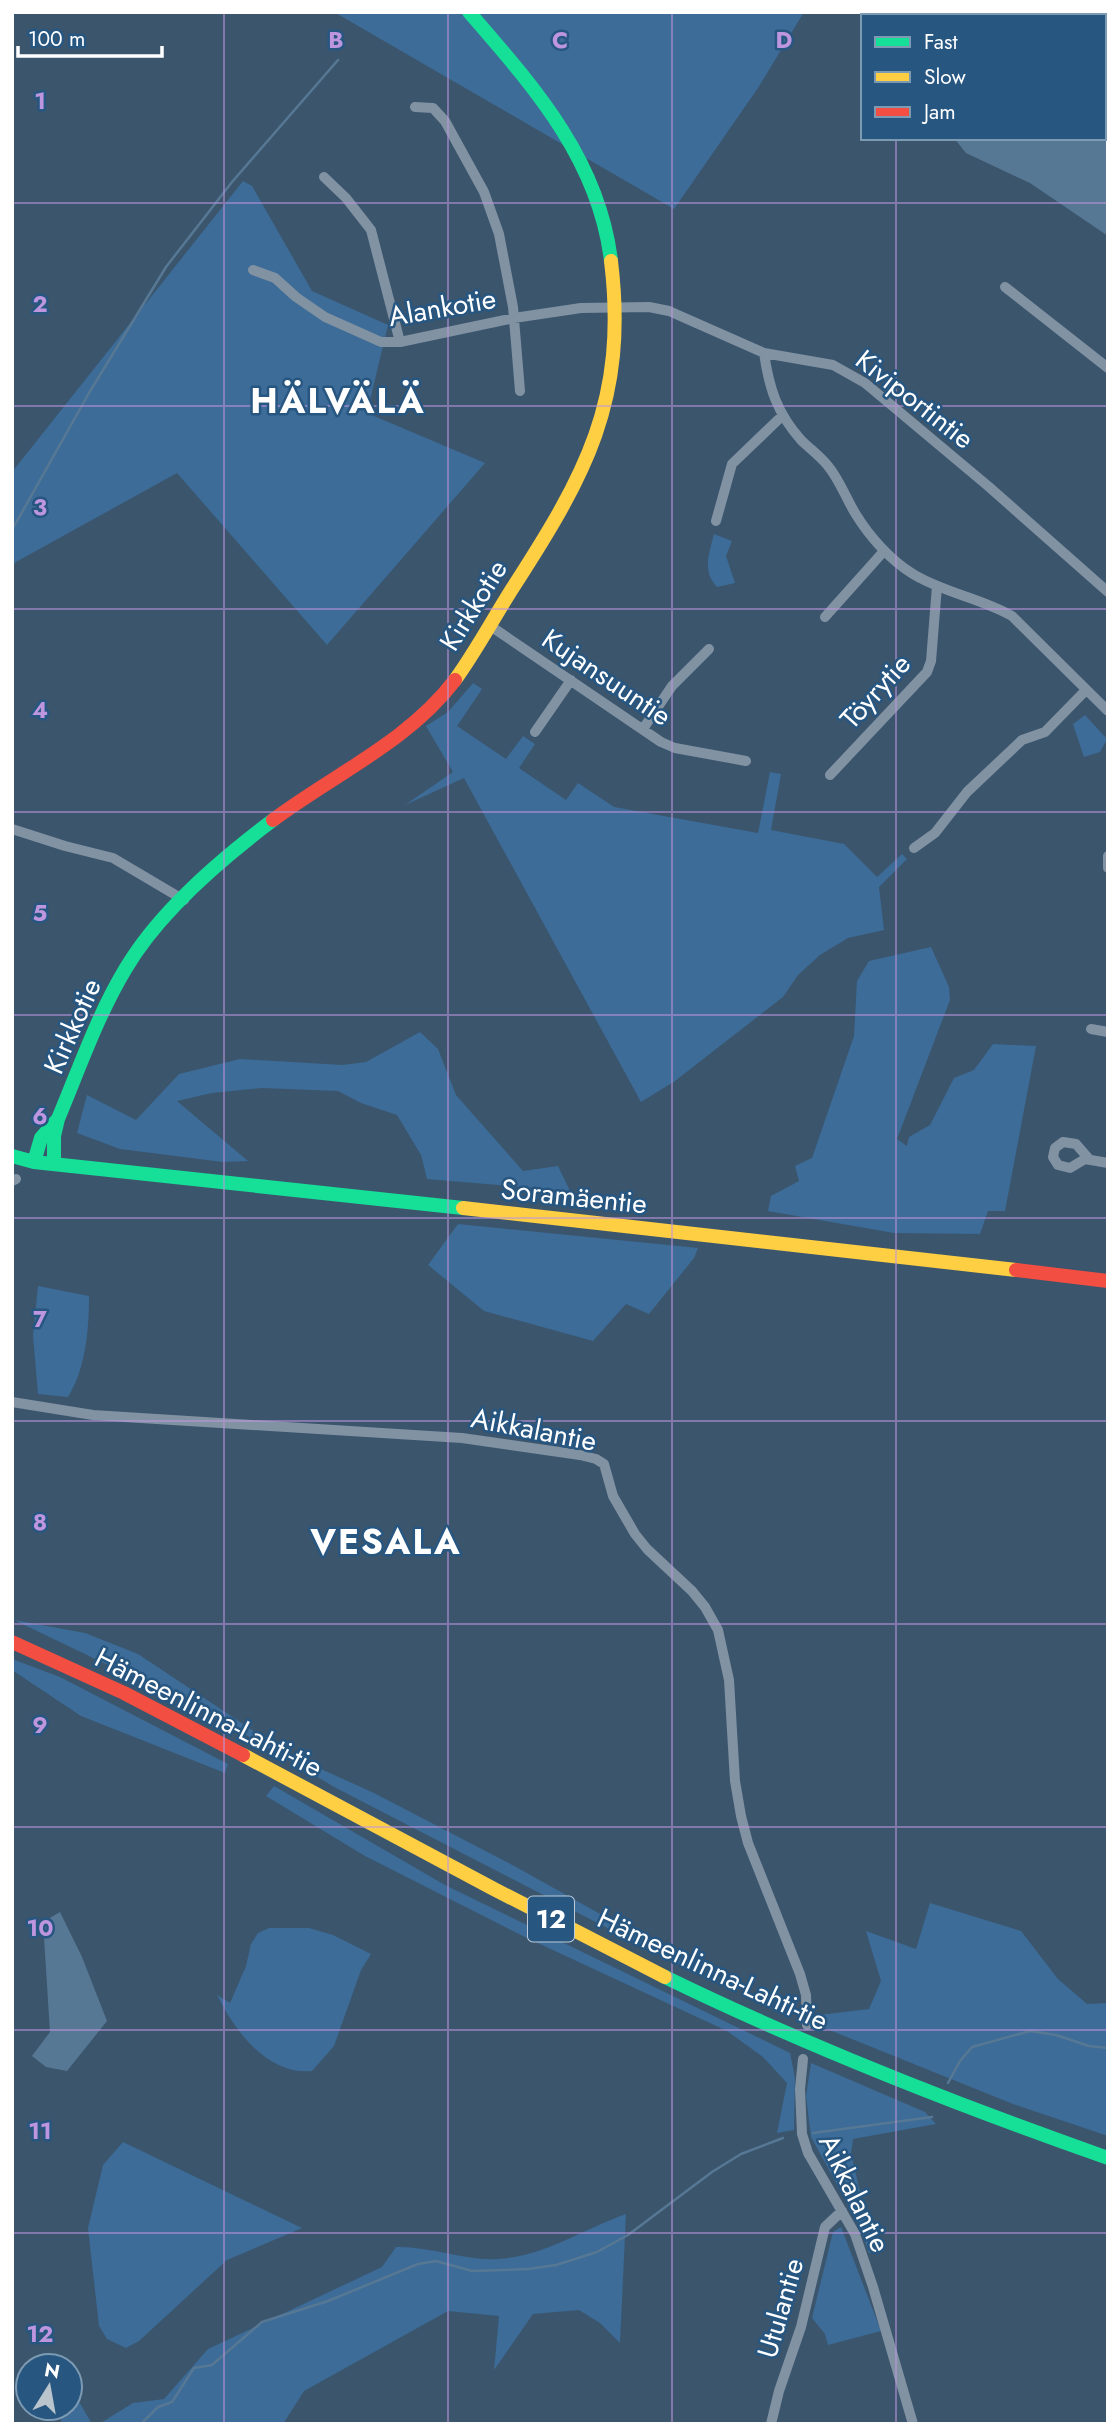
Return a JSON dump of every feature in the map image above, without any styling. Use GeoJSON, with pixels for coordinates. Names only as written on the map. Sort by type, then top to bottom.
{"type":"FeatureCollection","features":[{"type":"Feature","properties":{"kind":"main road","name":"Kirkkotie"},"geometry":{"type":"LineString","coordinates":[[54,1164],[54,1136],[58,1119],[114,989],[142,945],[184,900],[254,835],[390,740],[435,702],[460,672],[555,521],[591,452],[609,388],[615,341],[616,306],[605,226],[586,170],[555,116],[469,12]]}},
{"type":"Feature","properties":{"kind":"main road","name":"Kirkkotie"},"geometry":{"type":"LineString","coordinates":[[34,1163],[35,1147],[40,1135],[58,1119]]}},
{"type":"Feature","properties":{"kind":"main road"},"geometry":{"type":"LineString","coordinates":[[12,1156],[34,1163]]}},
{"type":"Feature","properties":{"kind":"main road"},"geometry":{"type":"LineString","coordinates":[[14,1175],[34,1163]]}},
{"type":"Feature","properties":{"kind":"main road","name":"Soramäentie"},"geometry":{"type":"LineString","coordinates":[[34,1163],[551,1217],[1108,1281]]}},
{"type":"Feature","properties":{"kind":"main road","name":"Hämeenlinna-Lahti-tie"},"geometry":{"type":"LineString","coordinates":[[12,1642],[111,1686],[202,1732],[450,1867],[670,1979],[856,2063],[1024,2129],[1108,2158]]}},
{"type":"Feature","properties":{"kind":"street"},"geometry":{"type":"LineString","coordinates":[[415,107],[433,108],[445,121],[484,192],[499,234],[513,318],[520,391]]}},
{"type":"Feature","properties":{"kind":"street"},"geometry":{"type":"LineString","coordinates":[[324,177],[346,198],[370,230],[400,342]]}},
{"type":"Feature","properties":{"kind":"street","name":"Alankotie"},"geometry":{"type":"LineString","coordinates":[[253,270],[275,278],[325,317],[381,342],[400,342],[513,318],[616,306]]}},
{"type":"Feature","properties":{"kind":"street"},"geometry":{"type":"LineString","coordinates":[[1005,287],[1108,368]]}},
{"type":"Feature","properties":{"kind":"street","name":"Kiviportintie"},"geometry":{"type":"LineString","coordinates":[[616,306],[649,307],[669,312],[764,353],[833,365],[865,383],[988,486],[1108,592]]}},
{"type":"Feature","properties":{"kind":"street"},"geometry":{"type":"LineString","coordinates":[[764,353],[768,384],[782,416],[829,467],[857,516],[884,551],[912,574],[1012,615],[1108,711]]}},
{"type":"Feature","properties":{"kind":"street"},"geometry":{"type":"LineString","coordinates":[[716,521],[732,464],[782,416]]}},
{"type":"Feature","properties":{"kind":"street"},"geometry":{"type":"LineString","coordinates":[[825,617],[884,551]]}},
{"type":"Feature","properties":{"kind":"street","name":"Töyrytie"},"geometry":{"type":"LineString","coordinates":[[830,775],[927,673],[931,661],[937,586]]}},
{"type":"Feature","properties":{"kind":"street","name":"Kujansuuntie"},"geometry":{"type":"LineString","coordinates":[[489,625],[661,742],[675,748],[746,761]]}},
{"type":"Feature","properties":{"kind":"street"},"geometry":{"type":"LineString","coordinates":[[643,729],[672,686],[709,649]]}},
{"type":"Feature","properties":{"kind":"street"},"geometry":{"type":"LineString","coordinates":[[536,733],[571,680]]}},
{"type":"Feature","properties":{"kind":"street"},"geometry":{"type":"LineString","coordinates":[[914,848],[934,833],[967,792],[1022,740],[1045,732],[1086,690]]}},
{"type":"Feature","properties":{"kind":"street"},"geometry":{"type":"LineString","coordinates":[[12,829],[113,858],[184,900]]}},
{"type":"Feature","properties":{"kind":"street"},"geometry":{"type":"LineString","coordinates":[[1108,856],[1108,868]]}},
{"type":"Feature","properties":{"kind":"street"},"geometry":{"type":"LineString","coordinates":[[1091,1029],[1108,1032]]}},
{"type":"Feature","properties":{"kind":"street"},"geometry":{"type":"LineString","coordinates":[[1089,1159],[1108,1163]]}},
{"type":"Feature","properties":{"kind":"street","name":"Aikkalantie"},"geometry":{"type":"LineString","coordinates":[[12,1402],[93,1415],[462,1438],[580,1455],[604,1464],[613,1496],[635,1534],[647,1549],[692,1591],[718,1630],[729,1680],[734,1768],[741,1816],[748,1843],[800,1974],[806,1996],[807,2025]]}},
{"type":"Feature","properties":{"kind":"street","name":"Aikkalantie"},"geometry":{"type":"LineString","coordinates":[[803,2059],[800,2089],[802,2134],[808,2153],[855,2234],[913,2424]]}},
{"type":"Feature","properties":{"kind":"street","name":"Utulantie"},"geometry":{"type":"LineString","coordinates":[[771,2424],[779,2391],[801,2327],[825,2227],[842,2211]]}},
{"type":"Feature","properties":{"kind":"shaded area"},"geometry":{"type":"Polygon","coordinates":[[[334,12],[804,12],[758,88],[674,209],[334,12]]]}},
{"type":"Feature","properties":{"kind":"shaded area"},"geometry":{"type":"Polygon","coordinates":[[[1108,12],[1108,236],[1030,183],[966,153],[956,140],[1106,140],[1106,14],[866,14],[1108,12]]]}},
{"type":"Feature","properties":{"kind":"shaded area"},"geometry":{"type":"Polygon","coordinates":[[[243,181],[252,186],[312,291],[388,325],[367,413],[485,463],[327,645],[177,473],[12,566],[12,472],[243,181]]]}},
{"type":"Feature","properties":{"kind":"shaded area"},"geometry":{"type":"Polygon","coordinates":[[[714,534],[732,541],[726,556],[735,583],[717,587],[709,575],[708,562],[714,534]]]}},
{"type":"Feature","properties":{"kind":"shaded area"},"geometry":{"type":"Polygon","coordinates":[[[473,683],[482,689],[457,726],[506,759],[523,736],[535,744],[519,768],[566,800],[578,783],[614,807],[758,833],[770,772],[781,774],[771,830],[844,844],[877,877],[902,854],[907,859],[879,887],[884,930],[848,938],[820,955],[798,975],[783,997],[675,1081],[641,1102],[464,778],[405,805],[453,772],[426,726],[448,712],[473,683]]]}},
{"type":"Feature","properties":{"kind":"shaded area"},"geometry":{"type":"Polygon","coordinates":[[[1085,715],[1107,739],[1100,752],[1084,757],[1073,724],[1085,715]]]}},
{"type":"Feature","properties":{"kind":"shaded area"},"geometry":{"type":"Polygon","coordinates":[[[931,947],[949,987],[950,1000],[897,1139],[907,1146],[909,1137],[930,1125],[954,1078],[974,1070],[993,1044],[1036,1046],[1005,1211],[988,1211],[980,1234],[894,1233],[768,1211],[771,1196],[799,1181],[795,1166],[812,1158],[854,1036],[857,981],[869,961],[931,947]]]}},
{"type":"Feature","properties":{"kind":"shaded area"},"geometry":{"type":"Polygon","coordinates":[[[420,1032],[438,1049],[456,1095],[523,1171],[558,1166],[570,1191],[427,1179],[421,1155],[397,1115],[361,1103],[338,1091],[262,1088],[212,1093],[177,1101],[248,1161],[223,1162],[120,1149],[77,1133],[87,1095],[136,1120],[179,1074],[240,1059],[342,1065],[366,1062],[420,1032]]]}},
{"type":"Feature","properties":{"kind":"shaded area"},"geometry":{"type":"Polygon","coordinates":[[[458,1224],[698,1248],[694,1258],[649,1314],[626,1304],[593,1341],[484,1311],[428,1265],[458,1224]]]}},
{"type":"Feature","properties":{"kind":"shaded area"},"geometry":{"type":"Polygon","coordinates":[[[38,1286],[89,1296],[83,1361],[68,1397],[38,1394],[33,1335],[38,1286]]]}},
{"type":"Feature","properties":{"kind":"shaded area"},"geometry":{"type":"Polygon","coordinates":[[[14,1620],[85,1633],[138,1654],[290,1755],[374,1793],[518,1868],[686,1962],[677,1964],[336,1788],[212,1715],[14,1620]]]}},
{"type":"Feature","properties":{"kind":"shaded area"},"geometry":{"type":"Polygon","coordinates":[[[12,1659],[60,1677],[228,1764],[225,1773],[81,1716],[12,1670],[12,1659]]]}},
{"type":"Feature","properties":{"kind":"shaded area"},"geometry":{"type":"Polygon","coordinates":[[[274,1786],[445,1885],[790,2053],[795,2078],[794,2130],[777,2133],[787,2083],[763,2057],[727,2031],[527,1938],[365,1856],[266,1796],[274,1786]]]}},
{"type":"Feature","properties":{"kind":"shaded area"},"geometry":{"type":"Polygon","coordinates":[[[930,1903],[1021,1931],[1058,1979],[1087,2004],[1108,2003],[1108,2136],[1013,2104],[822,2027],[819,2015],[869,2009],[881,1981],[866,1931],[916,1949],[930,1903]]]}},
{"type":"Feature","properties":{"kind":"shaded area"},"geometry":{"type":"Polygon","coordinates":[[[60,1912],[82,1957],[107,2021],[67,2071],[46,2067],[32,2056],[50,2032],[43,1922],[60,1912]]]}},
{"type":"Feature","properties":{"kind":"shaded area"},"geometry":{"type":"Polygon","coordinates":[[[269,1928],[309,1928],[333,1935],[371,1954],[361,1970],[334,2046],[312,2071],[281,2066],[254,2048],[233,2023],[217,1995],[230,2003],[246,1966],[251,1944],[258,1933],[269,1928]]]}},
{"type":"Feature","properties":{"kind":"shaded area"},"geometry":{"type":"Polygon","coordinates":[[[811,2063],[925,2112],[936,2124],[853,2139],[851,2153],[874,2252],[869,2253],[860,2226],[811,2137],[806,2096],[811,2063]]]}},
{"type":"Feature","properties":{"kind":"shaded area"},"geometry":{"type":"Polygon","coordinates":[[[123,2142],[302,2228],[227,2260],[139,2341],[126,2348],[107,2339],[99,2326],[88,2228],[103,2165],[123,2142]]]}},
{"type":"Feature","properties":{"kind":"shaded area"},"geometry":{"type":"Polygon","coordinates":[[[626,2214],[620,2343],[600,2323],[579,2310],[533,2314],[494,2370],[499,2316],[448,2311],[304,2391],[283,2424],[99,2424],[133,2403],[164,2399],[208,2349],[382,2267],[396,2247],[485,2259],[516,2257],[548,2247],[626,2214]]]}},
{"type":"Feature","properties":{"kind":"shaded area"},"geometry":{"type":"Polygon","coordinates":[[[841,2227],[881,2331],[828,2345],[825,2334],[812,2318],[833,2232],[841,2227]]]}},
{"type":"Feature","properties":{"kind":"shaded area"},"geometry":{"type":"Polygon","coordinates":[[[84,2410],[92,2424],[61,2424],[84,2422],[84,2410]]]}},
{"type":"Feature","properties":{"kind":"waterway"},"geometry":{"type":"LineString","coordinates":[[12,530],[89,393],[166,267],[232,182],[338,60]]}},
{"type":"Feature","properties":{"kind":"waterway"},"geometry":{"type":"LineString","coordinates":[[948,2083],[960,2061],[972,2047],[1030,2031],[1108,2048]]}},
{"type":"Feature","properties":{"kind":"waterway"},"geometry":{"type":"LineString","coordinates":[[813,2133],[932,2117]]}},
{"type":"Feature","properties":{"kind":"waterway"},"geometry":{"type":"LineString","coordinates":[[141,2424],[158,2407],[172,2402],[194,2368],[212,2365],[262,2322],[328,2301],[418,2264],[436,2261],[472,2271],[528,2269],[556,2265],[597,2252],[628,2235],[712,2172],[741,2154],[783,2138]]}},
{"type":"Feature","properties":{"kind":"traffic: fast"},"geometry":{"type":"LineString","coordinates":[[469,12],[539,96],[578,157],[593,189],[604,224],[611,261]]}},
{"type":"Feature","properties":{"kind":"traffic: fast"},"geometry":{"type":"LineString","coordinates":[[54,1164],[54,1136],[58,1119],[98,1023],[126,968],[173,907],[233,852],[273,820]]}},
{"type":"Feature","properties":{"kind":"traffic: fast"},"geometry":{"type":"LineString","coordinates":[[34,1162],[41,1138],[58,1119]]}},
{"type":"Feature","properties":{"kind":"traffic: fast"},"geometry":{"type":"LineString","coordinates":[[12,1156],[34,1162],[463,1208]]}},
{"type":"Feature","properties":{"kind":"traffic: fast"},"geometry":{"type":"LineString","coordinates":[[665,1977],[884,2074],[1108,2158]]}},
{"type":"Feature","properties":{"kind":"traffic: slow"},"geometry":{"type":"LineString","coordinates":[[455,680],[561,510],[595,435],[606,397],[613,355],[615,311],[611,261]]}},
{"type":"Feature","properties":{"kind":"traffic: slow"},"geometry":{"type":"LineString","coordinates":[[463,1208],[1016,1270]]}},
{"type":"Feature","properties":{"kind":"traffic: slow"},"geometry":{"type":"LineString","coordinates":[[243,1755],[665,1977]]}},
{"type":"Feature","properties":{"kind":"traffic: jam"},"geometry":{"type":"LineString","coordinates":[[273,820],[393,739],[436,702],[455,680]]}},
{"type":"Feature","properties":{"kind":"traffic: jam"},"geometry":{"type":"LineString","coordinates":[[1016,1270],[1108,1281]]}},
{"type":"Feature","properties":{"kind":"traffic: jam"},"geometry":{"type":"LineString","coordinates":[[12,1642],[124,1693],[243,1755]]}},
{"type":"Feature","properties":{"kind":"district","name":"HÄLVÄLÄ"},"geometry":{"type":"Point","coordinates":[338,401]}},
{"type":"Feature","properties":{"kind":"district","name":"VESALA"},"geometry":{"type":"Point","coordinates":[386,1542]}}]}
